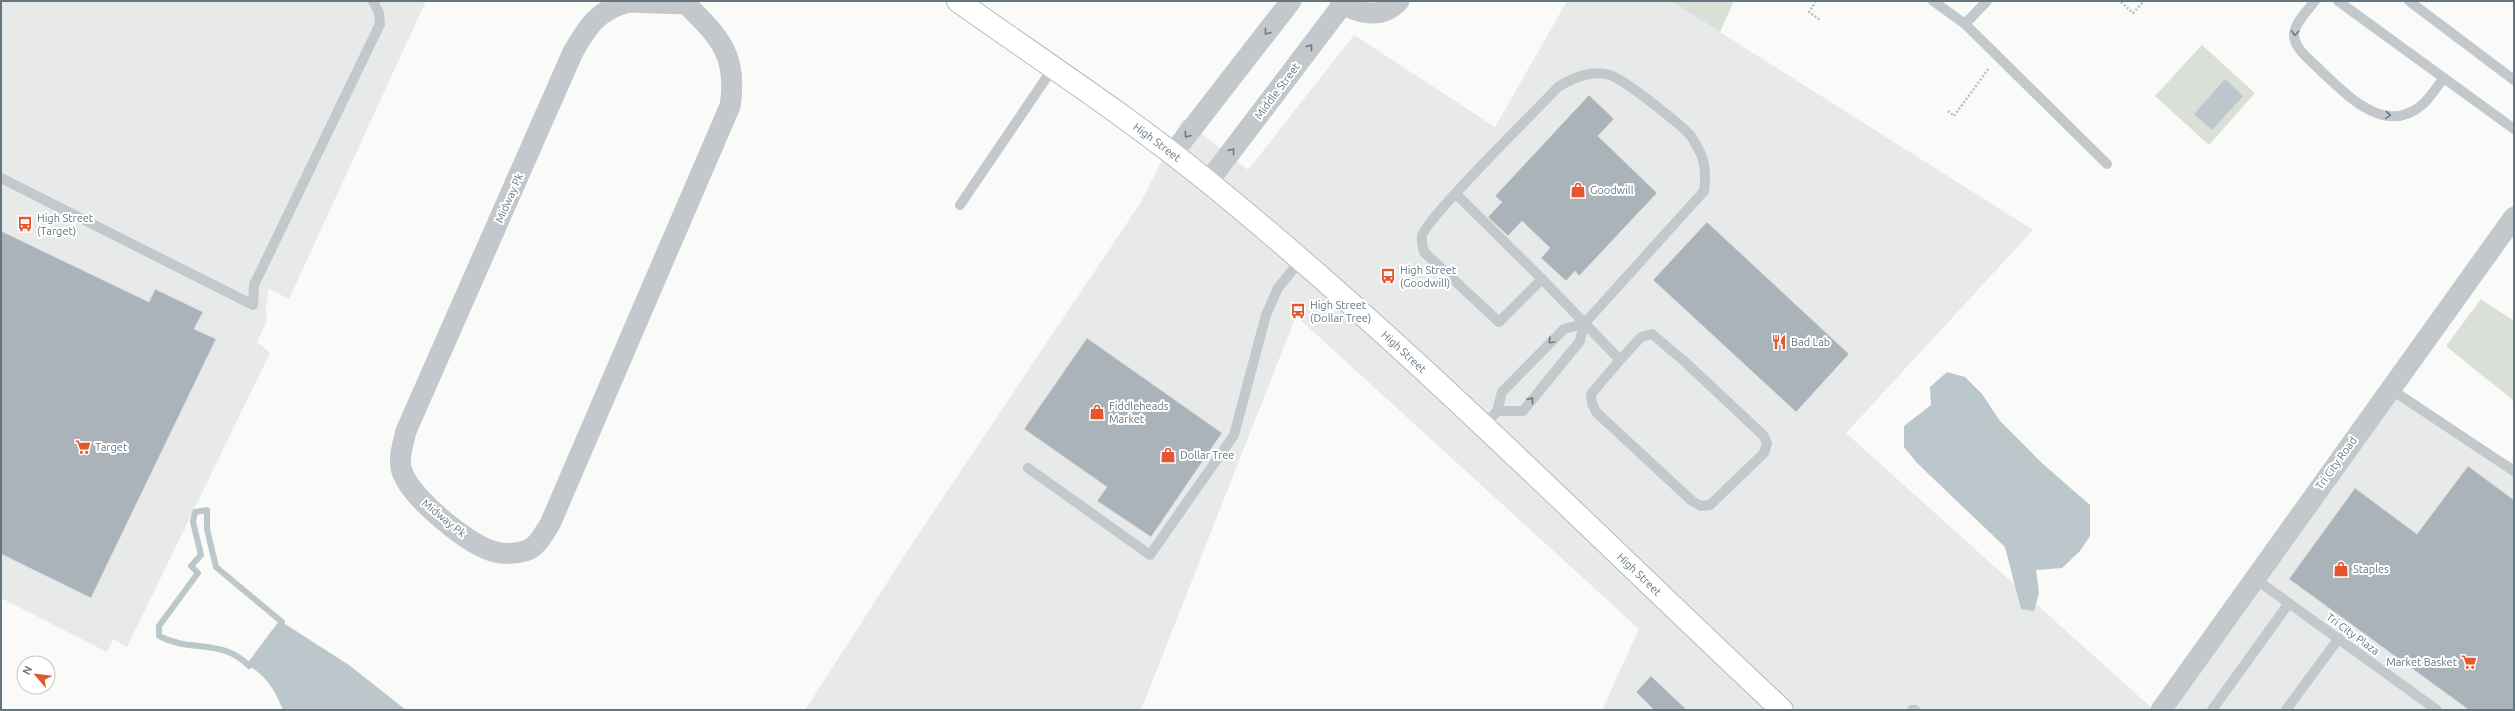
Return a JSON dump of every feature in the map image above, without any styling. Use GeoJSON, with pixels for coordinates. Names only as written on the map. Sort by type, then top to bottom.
{"type":"FeatureCollection","features":[{"type":"Feature","properties":{"kind":"main road","name":"High Street"},"geometry":{"type":"LineString","coordinates":[[963,3],[1173,154],[1490,419],[1782,710]]}},
{"type":"Feature","properties":{"kind":"street"},"geometry":{"type":"LineString","coordinates":[[1173,154],[1291,1]]}},
{"type":"Feature","properties":{"kind":"street"},"geometry":{"type":"LineString","coordinates":[[1341,2],[1354,12],[1372,14],[1395,5],[1399,1]]}},
{"type":"Feature","properties":{"kind":"street","name":"Midway Pk"},"geometry":{"type":"LineString","coordinates":[[628,2],[686,2],[721,44],[730,62],[734,83],[730,106],[550,524],[538,543],[527,550],[511,554],[494,551],[450,525],[426,506],[410,488],[402,472],[400,454],[406,431],[573,52],[584,33],[596,18],[611,7],[628,2]]}},
{"type":"Feature","properties":{"kind":"street","name":"Middle Street"},"geometry":{"type":"LineString","coordinates":[[1208,182],[1341,2]]}},
{"type":"Feature","properties":{"kind":"street","name":"Tri City Road"},"geometry":{"type":"LineString","coordinates":[[2161,710],[2389,388],[2514,217]]}},
{"type":"Feature","properties":{"kind":"lane"},"geometry":{"type":"LineString","coordinates":[[1,178],[253,305],[254,285],[380,24],[379,13],[373,1]]}},
{"type":"Feature","properties":{"kind":"lane"},"geometry":{"type":"LineString","coordinates":[[1933,1],[1965,24],[2107,164]]}},
{"type":"Feature","properties":{"kind":"lane"},"geometry":{"type":"LineString","coordinates":[[1965,24],[1987,1]]}},
{"type":"Feature","properties":{"kind":"lane"},"geometry":{"type":"LineString","coordinates":[[2315,1],[2296,26],[2295,42],[2300,50],[2344,93],[2370,112],[2393,115],[2414,110],[2423,104],[2444,78]]}},
{"type":"Feature","properties":{"kind":"lane"},"geometry":{"type":"LineString","coordinates":[[2338,1],[2514,128]]}},
{"type":"Feature","properties":{"kind":"lane"},"geometry":{"type":"LineString","coordinates":[[2409,1],[2514,80]]}},
{"type":"Feature","properties":{"kind":"lane"},"geometry":{"type":"LineString","coordinates":[[960,204],[1053,68]]}},
{"type":"Feature","properties":{"kind":"lane"},"geometry":{"type":"LineString","coordinates":[[1490,419],[1523,410],[1580,341],[1584,324],[1704,191],[1706,173],[1700,153],[1691,137],[1629,85],[1610,75],[1594,73],[1575,76],[1558,87],[1456,194],[1427,226],[1422,236],[1424,252],[1499,322],[1542,279]]}},
{"type":"Feature","properties":{"kind":"lane"},"geometry":{"type":"LineString","coordinates":[[1456,194],[1542,279],[1620,360]]}},
{"type":"Feature","properties":{"kind":"lane"},"geometry":{"type":"LineString","coordinates":[[1028,468],[1150,556],[1234,435],[1266,315],[1278,288],[1301,260]]}},
{"type":"Feature","properties":{"kind":"lane"},"geometry":{"type":"LineString","coordinates":[[1490,419],[1502,392],[1564,329],[1584,324]]}},
{"type":"Feature","properties":{"kind":"lane"},"geometry":{"type":"LineString","coordinates":[[1652,334],[1684,361],[1763,435],[1767,443],[1764,453],[1710,505],[1701,506],[1692,502],[1596,412],[1592,403],[1591,394],[1620,360],[1642,337],[1652,334]]}},
{"type":"Feature","properties":{"kind":"lane"},"geometry":{"type":"LineString","coordinates":[[2389,388],[2514,471]]}},
{"type":"Feature","properties":{"kind":"lane","name":"Tri City Plaza"},"geometry":{"type":"LineString","coordinates":[[2254,578],[2437,710]]}},
{"type":"Feature","properties":{"kind":"lane"},"geometry":{"type":"LineString","coordinates":[[2212,710],[2289,603]]}},
{"type":"Feature","properties":{"kind":"lane"},"geometry":{"type":"LineString","coordinates":[[2286,710],[2339,638]]}},
{"type":"Feature","properties":{"kind":"path"},"geometry":{"type":"LineString","coordinates":[[1816,1],[1809,12],[1820,20]]}},
{"type":"Feature","properties":{"kind":"path"},"geometry":{"type":"LineString","coordinates":[[2121,2],[2133,13],[2144,1]]}},
{"type":"Feature","properties":{"kind":"path"},"geometry":{"type":"LineString","coordinates":[[1948,111],[1954,116],[1998,57]]}},
{"type":"Feature","properties":{"kind":"shaded area"},"geometry":{"type":"Polygon","coordinates":[[[1,1],[426,1],[289,299],[269,289],[266,306],[267,321],[257,342],[270,353],[127,647],[113,639],[107,652],[1,598],[1,1]]]}},
{"type":"Feature","properties":{"kind":"shaded area"},"geometry":{"type":"Polygon","coordinates":[[[1567,1],[1671,1],[2033,230],[1846,433],[2154,710],[1602,710],[1639,629],[1296,316],[1141,710],[805,710],[914,541],[1141,202],[1183,119],[1248,170],[1354,35],[1495,127],[1567,1]]]}},
{"type":"Feature","properties":{"kind":"shaded area"},"geometry":{"type":"Polygon","coordinates":[[[1671,1],[1734,1],[1720,32],[1671,1]]]}},
{"type":"Feature","properties":{"kind":"shaded area"},"geometry":{"type":"Polygon","coordinates":[[[2202,45],[2255,93],[2209,145],[2155,96],[2202,45]]]}},
{"type":"Feature","properties":{"kind":"shaded area"},"geometry":{"type":"Polygon","coordinates":[[[2225,79],[2243,96],[2212,130],[2194,114],[2225,79]]]}},
{"type":"Feature","properties":{"kind":"shaded area"},"geometry":{"type":"Polygon","coordinates":[[[2481,299],[2514,321],[2514,401],[2446,346],[2481,299]]]}},
{"type":"Feature","properties":{"kind":"shaded area"},"geometry":{"type":"Polygon","coordinates":[[[1947,372],[1965,377],[1982,394],[2000,421],[2043,464],[2090,505],[2090,536],[2080,551],[2062,568],[2036,570],[2039,593],[2034,611],[2021,609],[2005,547],[1917,463],[1904,447],[1904,426],[1931,405],[1930,387],[1947,372]]]}},
{"type":"Feature","properties":{"kind":"shaded area"},"geometry":{"type":"Polygon","coordinates":[[[2393,394],[2514,464],[2514,710],[2161,710],[2393,394]]]}},
{"type":"Feature","properties":{"kind":"shaded area"},"geometry":{"type":"Polygon","coordinates":[[[282,622],[349,665],[406,710],[283,710],[270,685],[256,670],[249,666],[282,622]]]}},
{"type":"Feature","properties":{"kind":"building"},"geometry":{"type":"Polygon","coordinates":[[[1589,95],[1614,119],[1598,136],[1657,193],[1579,276],[1575,271],[1566,281],[1541,258],[1550,248],[1522,221],[1508,236],[1488,217],[1502,202],[1495,196],[1589,95]]]}},
{"type":"Feature","properties":{"kind":"building"},"geometry":{"type":"Polygon","coordinates":[[[1707,222],[1849,354],[1796,412],[1653,280],[1707,222]]]}},
{"type":"Feature","properties":{"kind":"building","name":"Target"},"geometry":{"type":"Polygon","coordinates":[[[1,231],[149,302],[155,289],[203,312],[194,329],[216,339],[91,598],[1,554],[1,231]]]}},
{"type":"Feature","properties":{"kind":"building"},"geometry":{"type":"Polygon","coordinates":[[[1087,338],[1222,433],[1151,537],[1097,501],[1107,487],[1024,429],[1087,338]]]}},
{"type":"Feature","properties":{"kind":"building"},"geometry":{"type":"Polygon","coordinates":[[[2468,466],[2514,500],[2514,710],[2469,710],[2289,579],[2355,488],[2417,534],[2468,466]]]}},
{"type":"Feature","properties":{"kind":"building"},"geometry":{"type":"Polygon","coordinates":[[[1651,676],[1687,710],[1654,710],[1636,692],[1651,676]]]}},
{"type":"Feature","properties":{"kind":"waterway"},"geometry":{"type":"LineString","coordinates":[[207,510],[207,529],[216,567],[282,622],[249,666],[239,657],[228,652],[183,644],[159,636],[159,626],[198,573],[191,566],[201,555],[193,522],[195,512],[207,510]]}},
{"type":"Feature","properties":{"kind":"place","name":"Goodwill"},"geometry":{"type":"Point","coordinates":[1578,190]}},
{"type":"Feature","properties":{"kind":"place","name":"High Street (Target)"},"geometry":{"type":"Point","coordinates":[25,224]}},
{"type":"Feature","properties":{"kind":"place","name":"High Street (Goodwill)"},"geometry":{"type":"Point","coordinates":[1388,276]}},
{"type":"Feature","properties":{"kind":"place","name":"High Street (Dollar Tree)"},"geometry":{"type":"Point","coordinates":[1298,311]}},
{"type":"Feature","properties":{"kind":"place","name":"Bad Lab"},"geometry":{"type":"Point","coordinates":[1779,342]}},
{"type":"Feature","properties":{"kind":"place","name":"Fiddleheads Market"},"geometry":{"type":"Point","coordinates":[1097,412]}},
{"type":"Feature","properties":{"kind":"place","name":"Target"},"geometry":{"type":"Point","coordinates":[83,447]}},
{"type":"Feature","properties":{"kind":"place","name":"Dollar Tree"},"geometry":{"type":"Point","coordinates":[1168,455]}},
{"type":"Feature","properties":{"kind":"place","name":"Staples"},"geometry":{"type":"Point","coordinates":[2341,569]}},
{"type":"Feature","properties":{"kind":"place","name":"Market Basket"},"geometry":{"type":"Point","coordinates":[2469,662]}}]}
